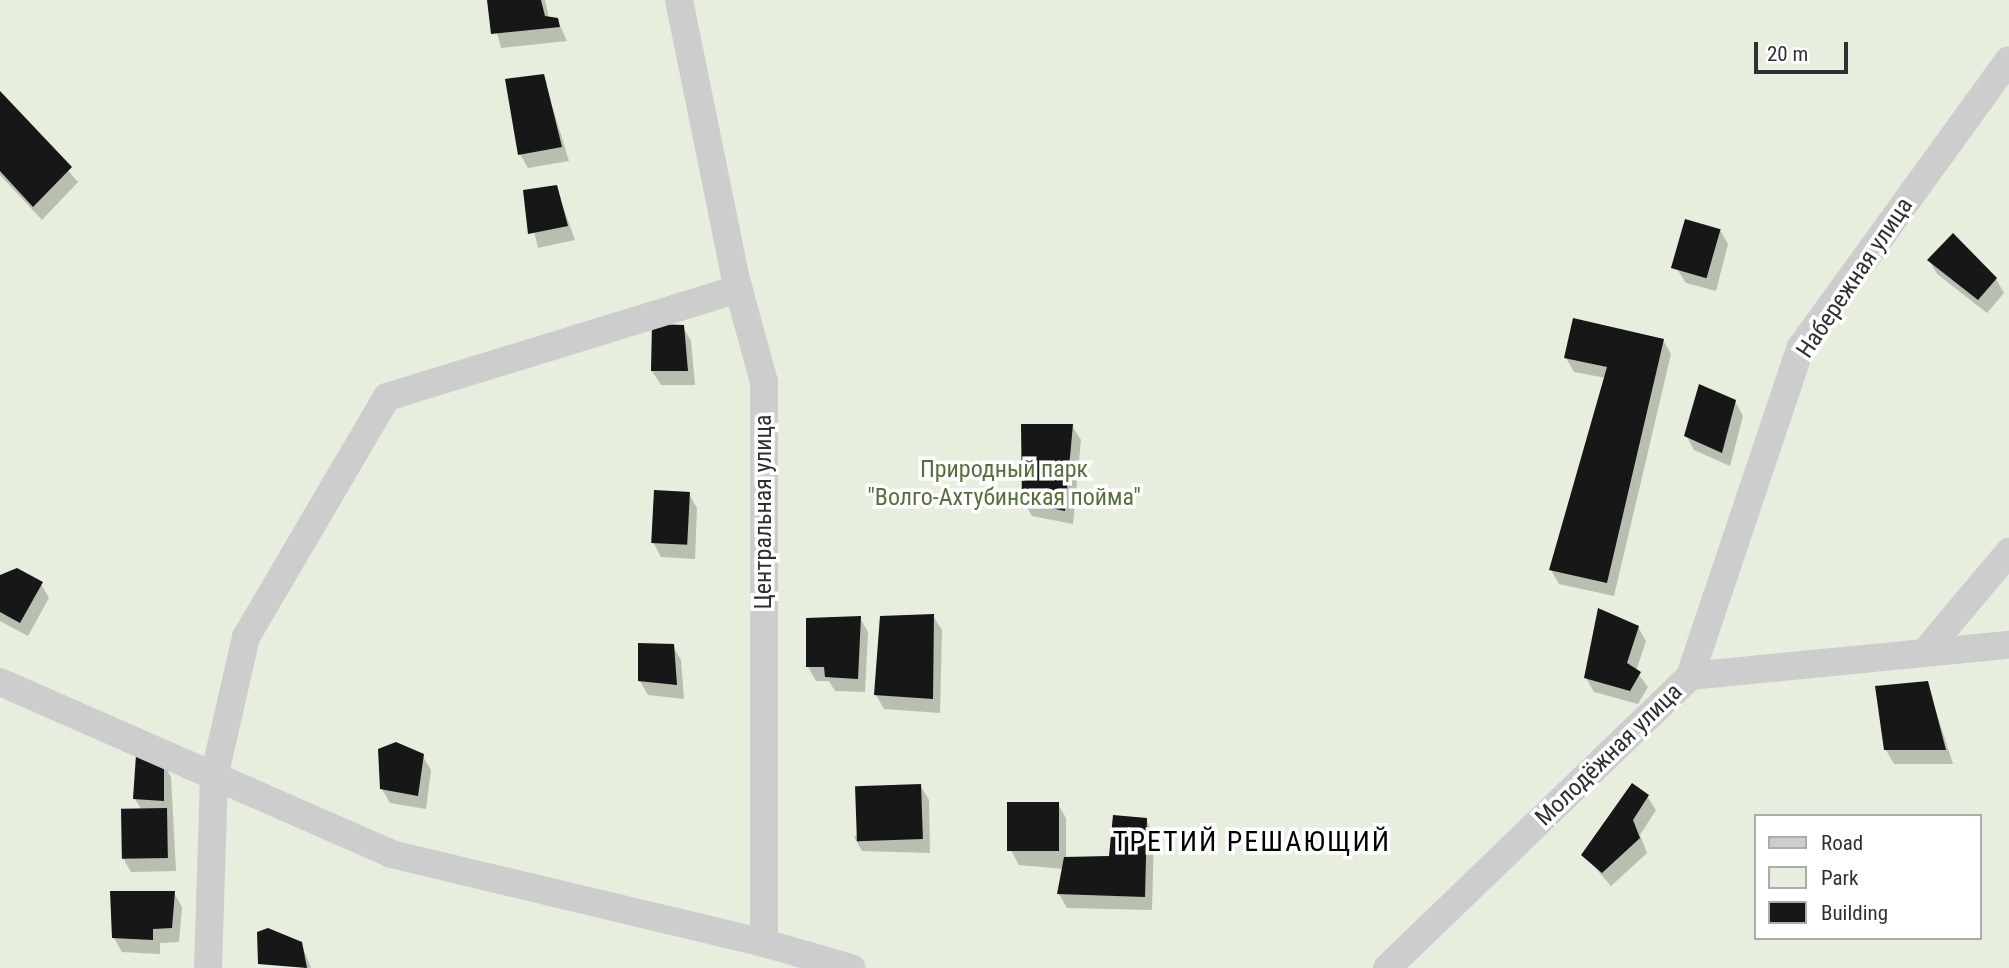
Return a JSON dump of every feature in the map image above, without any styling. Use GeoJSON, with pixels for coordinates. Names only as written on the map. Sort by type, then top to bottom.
{"type":"FeatureCollection","features":[{"type":"Feature","properties":{"kind":"street","name":"Центральная улица"},"geometry":{"type":"LineString","coordinates":[[679,0],[738,289],[764,382],[764,943]]}},
{"type":"Feature","properties":{"kind":"street","name":"Набережная улица"},"geometry":{"type":"LineString","coordinates":[[1690,676],[1801,348],[2009,60]]}},
{"type":"Feature","properties":{"kind":"street"},"geometry":{"type":"LineString","coordinates":[[208,968],[214,777],[246,637],[387,397],[738,289]]}},
{"type":"Feature","properties":{"kind":"street"},"geometry":{"type":"LineString","coordinates":[[1925,652],[2009,552]]}},
{"type":"Feature","properties":{"kind":"street","name":"Молодёжная улица"},"geometry":{"type":"LineString","coordinates":[[1388,968],[1690,676],[2009,645]]}},
{"type":"Feature","properties":{"kind":"street"},"geometry":{"type":"LineString","coordinates":[[0,682],[391,854],[764,943],[851,968]]}},
{"type":"Feature","properties":{"kind":"green space","name":"Природный парк \"Волго-Ахтубинская пойма\""},"geometry":{"type":"Polygon","coordinates":[[[0,0],[2009,0],[2009,968],[0,968],[0,0]]]}},
{"type":"Feature","properties":{"kind":"building"},"geometry":{"type":"Polygon","coordinates":[[[487,0],[541,0],[545,16],[558,18],[560,27],[491,34],[487,0]]]}},
{"type":"Feature","properties":{"kind":"building"},"geometry":{"type":"Polygon","coordinates":[[[544,74],[562,147],[518,155],[505,79],[544,74]]]}},
{"type":"Feature","properties":{"kind":"building"},"geometry":{"type":"Polygon","coordinates":[[[0,91],[72,167],[33,207],[0,171],[0,91]]]}},
{"type":"Feature","properties":{"kind":"building"},"geometry":{"type":"Polygon","coordinates":[[[557,185],[568,226],[528,234],[523,190],[557,185]]]}},
{"type":"Feature","properties":{"kind":"building"},"geometry":{"type":"Polygon","coordinates":[[[1685,219],[1721,229],[1707,278],[1671,268],[1685,219]]]}},
{"type":"Feature","properties":{"kind":"building"},"geometry":{"type":"Polygon","coordinates":[[[1953,233],[1997,278],[1978,300],[1927,260],[1953,233]]]}},
{"type":"Feature","properties":{"kind":"building"},"geometry":{"type":"Polygon","coordinates":[[[1573,318],[1664,339],[1607,583],[1549,570],[1607,367],[1564,358],[1573,318]]]}},
{"type":"Feature","properties":{"kind":"building"},"geometry":{"type":"Polygon","coordinates":[[[652,324],[684,325],[688,371],[651,371],[652,324]]]}},
{"type":"Feature","properties":{"kind":"building"},"geometry":{"type":"Polygon","coordinates":[[[1699,384],[1736,400],[1722,453],[1684,436],[1699,384]]]}},
{"type":"Feature","properties":{"kind":"building"},"geometry":{"type":"Polygon","coordinates":[[[1021,424],[1073,424],[1065,511],[1022,502],[1021,424]]]}},
{"type":"Feature","properties":{"kind":"building"},"geometry":{"type":"Polygon","coordinates":[[[654,490],[690,492],[687,545],[651,543],[654,490]]]}},
{"type":"Feature","properties":{"kind":"building"},"geometry":{"type":"Polygon","coordinates":[[[17,568],[43,582],[20,623],[0,612],[0,575],[17,568]]]}},
{"type":"Feature","properties":{"kind":"building"},"geometry":{"type":"Polygon","coordinates":[[[1598,608],[1639,626],[1627,663],[1641,672],[1630,691],[1584,678],[1598,608]]]}},
{"type":"Feature","properties":{"kind":"building"},"geometry":{"type":"Polygon","coordinates":[[[934,614],[933,699],[874,695],[880,616],[934,614]]]}},
{"type":"Feature","properties":{"kind":"building"},"geometry":{"type":"Polygon","coordinates":[[[861,616],[858,679],[825,677],[824,667],[806,667],[806,618],[861,616]]]}},
{"type":"Feature","properties":{"kind":"building"},"geometry":{"type":"Polygon","coordinates":[[[638,643],[674,644],[677,685],[638,681],[638,643]]]}},
{"type":"Feature","properties":{"kind":"building"},"geometry":{"type":"Polygon","coordinates":[[[1928,681],[1946,750],[1884,750],[1875,686],[1928,681]]]}},
{"type":"Feature","properties":{"kind":"building"},"geometry":{"type":"Polygon","coordinates":[[[396,742],[424,754],[418,796],[380,789],[378,749],[396,742]]]}},
{"type":"Feature","properties":{"kind":"building"},"geometry":{"type":"Polygon","coordinates":[[[136,755],[164,761],[164,801],[133,799],[136,755]]]}},
{"type":"Feature","properties":{"kind":"building"},"geometry":{"type":"Polygon","coordinates":[[[1632,783],[1649,795],[1633,820],[1640,838],[1602,873],[1581,855],[1632,783]]]}},
{"type":"Feature","properties":{"kind":"building"},"geometry":{"type":"Polygon","coordinates":[[[921,784],[923,839],[857,841],[855,786],[921,784]]]}},
{"type":"Feature","properties":{"kind":"building"},"geometry":{"type":"Polygon","coordinates":[[[1007,802],[1059,802],[1059,851],[1007,851],[1007,802]]]}},
{"type":"Feature","properties":{"kind":"building"},"geometry":{"type":"Polygon","coordinates":[[[167,808],[168,858],[122,859],[121,809],[167,808]]]}},
{"type":"Feature","properties":{"kind":"building"},"geometry":{"type":"Polygon","coordinates":[[[1113,815],[1147,818],[1145,897],[1057,894],[1064,857],[1109,856],[1113,815]]]}},
{"type":"Feature","properties":{"kind":"building"},"geometry":{"type":"Polygon","coordinates":[[[110,891],[175,891],[172,928],[153,929],[153,940],[112,938],[110,891]]]}},
{"type":"Feature","properties":{"kind":"building"},"geometry":{"type":"Polygon","coordinates":[[[268,928],[302,942],[307,968],[258,964],[257,932],[268,928]]]}},
{"type":"Feature","properties":{"kind":"district","name":"ТРЕТИЙ РЕШАЮЩИЙ"},"geometry":{"type":"Point","coordinates":[1252,842]}}]}
